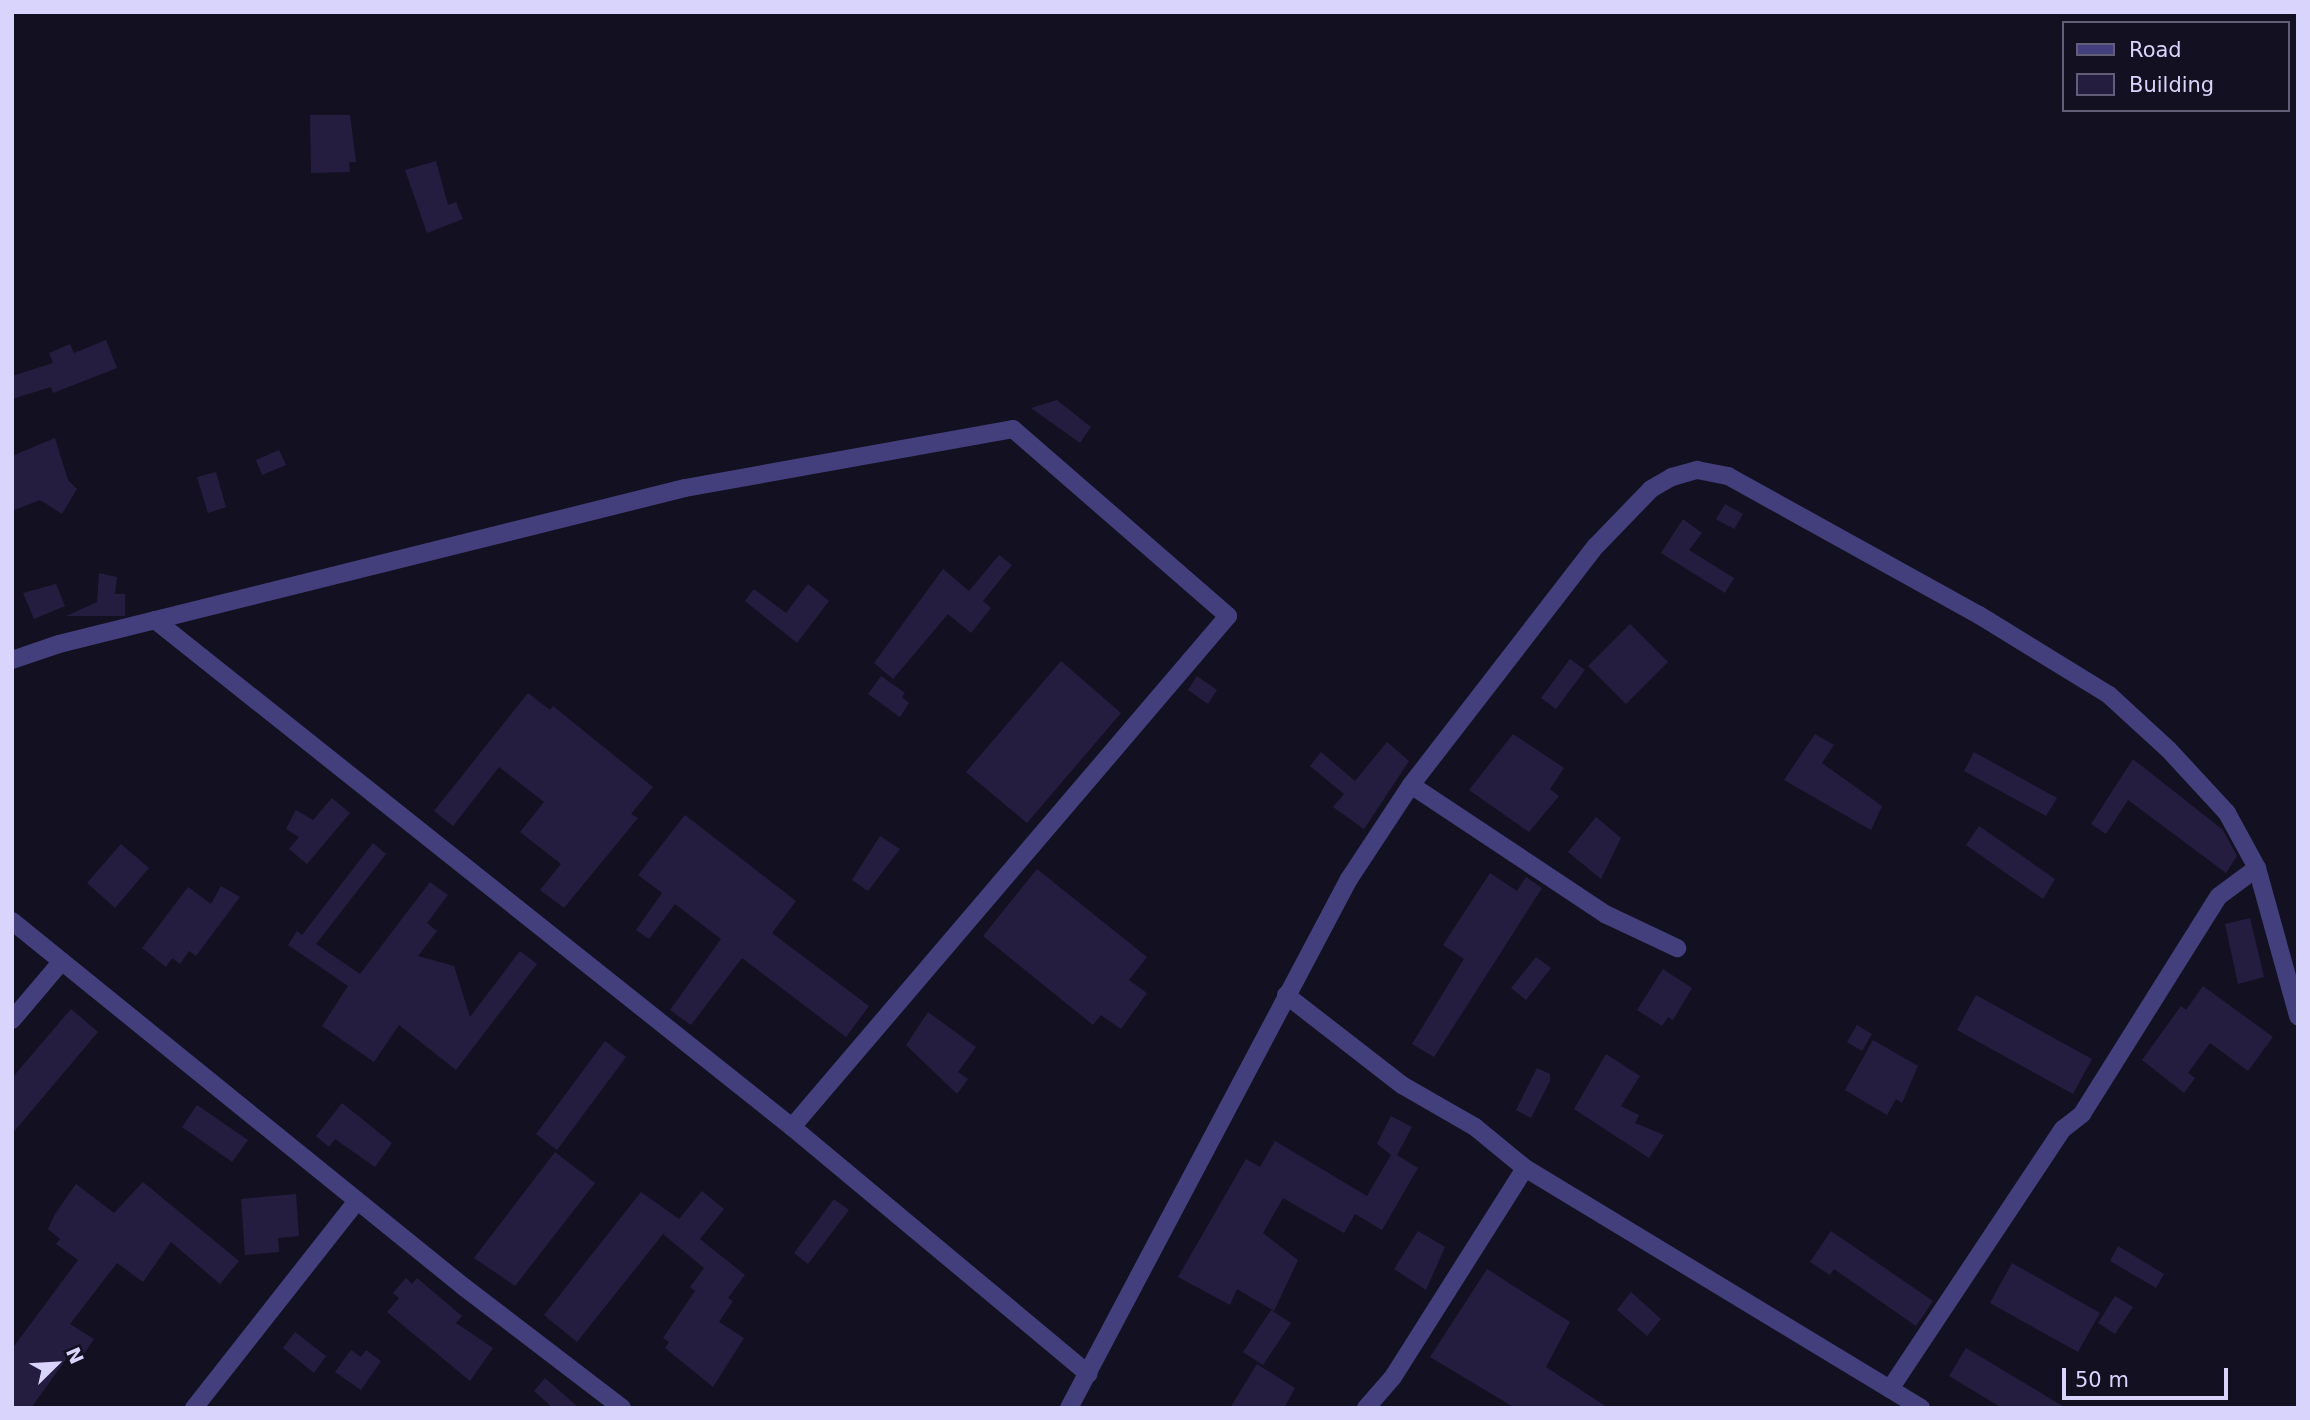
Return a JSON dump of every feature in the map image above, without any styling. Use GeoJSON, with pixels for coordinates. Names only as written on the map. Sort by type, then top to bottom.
{"type":"FeatureCollection","features":[{"type":"Feature","properties":{"kind":"street"},"geometry":{"type":"LineString","coordinates":[[12,660],[155,620],[685,488],[1013,429],[1228,616],[792,1128]]}},
{"type":"Feature","properties":{"kind":"street"},"geometry":{"type":"LineString","coordinates":[[1069,1408],[1349,879],[1411,785],[1596,546],[1651,489],[1697,470],[1728,476],[1979,615],[2109,695],[2168,750],[2227,813],[2257,868],[2298,1016]]}},
{"type":"Feature","properties":{"kind":"street"},"geometry":{"type":"LineString","coordinates":[[155,620],[792,1128],[1088,1374]]}},
{"type":"Feature","properties":{"kind":"street"},"geometry":{"type":"LineString","coordinates":[[1411,785],[1605,914],[1676,948]]}},
{"type":"Feature","properties":{"kind":"street"},"geometry":{"type":"LineString","coordinates":[[1890,1389],[2063,1129],[2082,1114],[2219,896],[2257,868]]}},
{"type":"Feature","properties":{"kind":"street"},"geometry":{"type":"LineString","coordinates":[[12,921],[358,1201],[622,1408]]}},
{"type":"Feature","properties":{"kind":"street"},"geometry":{"type":"LineString","coordinates":[[12,1020],[62,961]]}},
{"type":"Feature","properties":{"kind":"street"},"geometry":{"type":"LineString","coordinates":[[1286,995],[1402,1085],[1475,1127],[1525,1168],[1922,1408]]}},
{"type":"Feature","properties":{"kind":"street"},"geometry":{"type":"LineString","coordinates":[[1366,1408],[1393,1377],[1525,1168]]}},
{"type":"Feature","properties":{"kind":"street"},"geometry":{"type":"LineString","coordinates":[[194,1408],[358,1201]]}},
{"type":"Feature","properties":{"kind":"building"},"geometry":{"type":"Polygon","coordinates":[[[310,115],[350,115],[356,162],[349,162],[350,172],[311,173],[310,115]]]}},
{"type":"Feature","properties":{"kind":"building"},"geometry":{"type":"Polygon","coordinates":[[[436,161],[448,205],[456,202],[463,219],[427,233],[405,170],[436,161]]]}},
{"type":"Feature","properties":{"kind":"building"},"geometry":{"type":"Polygon","coordinates":[[[106,340],[117,368],[53,393],[51,387],[12,399],[12,376],[53,363],[49,353],[70,344],[74,353],[106,340]]]}},
{"type":"Feature","properties":{"kind":"building"},"geometry":{"type":"Polygon","coordinates":[[[1057,400],[1091,427],[1080,443],[1031,408],[1057,400]]]}},
{"type":"Feature","properties":{"kind":"building"},"geometry":{"type":"Polygon","coordinates":[[[55,438],[68,480],[77,489],[62,514],[40,500],[12,511],[12,456],[55,438]]]}},
{"type":"Feature","properties":{"kind":"building"},"geometry":{"type":"Polygon","coordinates":[[[279,450],[286,465],[262,475],[256,460],[279,450]]]}},
{"type":"Feature","properties":{"kind":"building"},"geometry":{"type":"Polygon","coordinates":[[[216,472],[226,507],[208,513],[197,477],[216,472]]]}},
{"type":"Feature","properties":{"kind":"building"},"geometry":{"type":"Polygon","coordinates":[[[1725,504],[1743,514],[1734,529],[1716,519],[1725,504]]]}},
{"type":"Feature","properties":{"kind":"building"},"geometry":{"type":"Polygon","coordinates":[[[1683,519],[1702,533],[1689,550],[1734,578],[1725,593],[1661,553],[1683,519]]]}},
{"type":"Feature","properties":{"kind":"building"},"geometry":{"type":"Polygon","coordinates":[[[999,555],[1012,565],[983,601],[991,608],[971,633],[948,614],[893,679],[874,663],[943,569],[969,591],[999,555]]]}},
{"type":"Feature","properties":{"kind":"building"},"geometry":{"type":"Polygon","coordinates":[[[99,573],[117,577],[115,594],[125,594],[125,616],[66,616],[97,602],[99,573]]]}},
{"type":"Feature","properties":{"kind":"building"},"geometry":{"type":"Polygon","coordinates":[[[56,584],[65,606],[34,619],[23,593],[56,584]]]}},
{"type":"Feature","properties":{"kind":"building"},"geometry":{"type":"Polygon","coordinates":[[[808,584],[829,601],[797,643],[745,601],[754,589],[786,613],[808,584]]]}},
{"type":"Feature","properties":{"kind":"building"},"geometry":{"type":"Polygon","coordinates":[[[1630,624],[1668,662],[1626,704],[1588,666],[1630,624]]]}},
{"type":"Feature","properties":{"kind":"building"},"geometry":{"type":"Polygon","coordinates":[[[1570,659],[1585,670],[1556,709],[1541,698],[1570,659]]]}},
{"type":"Feature","properties":{"kind":"building"},"geometry":{"type":"Polygon","coordinates":[[[1061,661],[1121,713],[1027,823],[966,772],[1061,661]]]}},
{"type":"Feature","properties":{"kind":"building"},"geometry":{"type":"Polygon","coordinates":[[[881,676],[905,693],[902,697],[909,703],[900,717],[868,694],[881,676]]]}},
{"type":"Feature","properties":{"kind":"building"},"geometry":{"type":"Polygon","coordinates":[[[1197,676],[1217,690],[1208,704],[1188,690],[1197,676]]]}},
{"type":"Feature","properties":{"kind":"building"},"geometry":{"type":"Polygon","coordinates":[[[528,693],[550,710],[553,706],[653,787],[631,814],[638,818],[564,908],[540,890],[561,864],[520,832],[544,802],[499,767],[453,826],[434,811],[528,693]]]}},
{"type":"Feature","properties":{"kind":"building"},"geometry":{"type":"Polygon","coordinates":[[[1513,734],[1564,768],[1550,789],[1559,796],[1529,832],[1469,790],[1513,734]]]}},
{"type":"Feature","properties":{"kind":"building"},"geometry":{"type":"Polygon","coordinates":[[[1815,734],[1834,745],[1822,763],[1882,806],[1871,830],[1784,780],[1815,734]]]}},
{"type":"Feature","properties":{"kind":"building"},"geometry":{"type":"Polygon","coordinates":[[[1387,742],[1409,761],[1364,829],[1333,807],[1344,794],[1310,766],[1321,752],[1355,781],[1387,742]]]}},
{"type":"Feature","properties":{"kind":"building"},"geometry":{"type":"Polygon","coordinates":[[[1974,752],[2057,798],[2046,816],[1964,771],[1974,752]]]}},
{"type":"Feature","properties":{"kind":"building"},"geometry":{"type":"Polygon","coordinates":[[[2133,759],[2223,830],[2237,856],[2226,873],[2128,800],[2106,834],[2091,824],[2133,759]]]}},
{"type":"Feature","properties":{"kind":"building"},"geometry":{"type":"Polygon","coordinates":[[[332,798],[350,813],[307,864],[289,849],[299,837],[286,829],[296,810],[313,820],[332,798]]]}},
{"type":"Feature","properties":{"kind":"building"},"geometry":{"type":"Polygon","coordinates":[[[685,815],[796,901],[772,933],[869,1006],[846,1037],[742,958],[691,1025],[670,1010],[721,939],[675,904],[649,939],[636,930],[662,893],[638,875],[685,815]]]}},
{"type":"Feature","properties":{"kind":"building"},"geometry":{"type":"Polygon","coordinates":[[[1596,817],[1621,838],[1601,879],[1568,852],[1596,817]]]}},
{"type":"Feature","properties":{"kind":"building"},"geometry":{"type":"Polygon","coordinates":[[[1979,826],[2055,879],[2043,899],[1966,845],[1979,826]]]}},
{"type":"Feature","properties":{"kind":"building"},"geometry":{"type":"Polygon","coordinates":[[[880,836],[900,849],[868,891],[852,880],[880,836]]]}},
{"type":"Feature","properties":{"kind":"building"},"geometry":{"type":"Polygon","coordinates":[[[373,843],[386,854],[316,944],[360,974],[430,882],[448,895],[427,923],[437,931],[418,956],[454,966],[470,1017],[520,951],[537,964],[456,1070],[399,1025],[374,1062],[322,1026],[348,986],[288,945],[297,931],[302,935],[373,843]]]}},
{"type":"Feature","properties":{"kind":"building"},"geometry":{"type":"Polygon","coordinates":[[[121,844],[149,868],[115,908],[87,883],[121,844]]]}},
{"type":"Feature","properties":{"kind":"building"},"geometry":{"type":"Polygon","coordinates":[[[1037,869],[1147,957],[1129,980],[1147,993],[1121,1029],[1101,1015],[1093,1025],[983,936],[1037,869]]]}},
{"type":"Feature","properties":{"kind":"building"},"geometry":{"type":"Polygon","coordinates":[[[1490,873],[1517,891],[1526,877],[1542,888],[1434,1057],[1412,1044],[1464,959],[1443,945],[1490,873]]]}},
{"type":"Feature","properties":{"kind":"building"},"geometry":{"type":"Polygon","coordinates":[[[221,886],[240,897],[196,956],[189,951],[180,964],[172,958],[166,967],[142,948],[188,887],[211,904],[221,886]]]}},
{"type":"Feature","properties":{"kind":"building"},"geometry":{"type":"Polygon","coordinates":[[[2250,918],[2264,977],[2238,984],[2225,924],[2250,918]]]}},
{"type":"Feature","properties":{"kind":"building"},"geometry":{"type":"Polygon","coordinates":[[[1536,957],[1551,968],[1526,1000],[1511,988],[1536,957]]]}},
{"type":"Feature","properties":{"kind":"building"},"geometry":{"type":"Polygon","coordinates":[[[1663,969],[1692,988],[1673,1020],[1668,1017],[1662,1026],[1637,1010],[1663,969]]]}},
{"type":"Feature","properties":{"kind":"building"},"geometry":{"type":"Polygon","coordinates":[[[2203,986],[2273,1037],[2248,1071],[2210,1043],[2188,1073],[2195,1078],[2184,1093],[2142,1060],[2181,1006],[2186,1010],[2203,986]]]}},
{"type":"Feature","properties":{"kind":"building"},"geometry":{"type":"Polygon","coordinates":[[[1976,995],[2092,1059],[2073,1094],[1957,1030],[1976,995]]]}},
{"type":"Feature","properties":{"kind":"building"},"geometry":{"type":"Polygon","coordinates":[[[71,1009],[98,1032],[12,1134],[12,1078],[71,1009]]]}},
{"type":"Feature","properties":{"kind":"building"},"geometry":{"type":"Polygon","coordinates":[[[928,1012],[976,1047],[958,1072],[968,1079],[957,1094],[906,1045],[928,1012]]]}},
{"type":"Feature","properties":{"kind":"building"},"geometry":{"type":"Polygon","coordinates":[[[1857,1025],[1872,1034],[1862,1051],[1847,1042],[1857,1025]]]}},
{"type":"Feature","properties":{"kind":"building"},"geometry":{"type":"Polygon","coordinates":[[[1873,1040],[1918,1066],[1902,1103],[1896,1099],[1887,1115],[1845,1090],[1873,1040]]]}},
{"type":"Feature","properties":{"kind":"building"},"geometry":{"type":"Polygon","coordinates":[[[605,1041],[626,1057],[557,1150],[536,1134],[605,1041]]]}},
{"type":"Feature","properties":{"kind":"building"},"geometry":{"type":"Polygon","coordinates":[[[1606,1054],[1640,1076],[1621,1106],[1639,1115],[1635,1123],[1664,1135],[1649,1158],[1574,1109],[1606,1054]]]}},
{"type":"Feature","properties":{"kind":"building"},"geometry":{"type":"Polygon","coordinates":[[[1537,1068],[1550,1074],[1550,1081],[1531,1118],[1516,1110],[1537,1068]]]}},
{"type":"Feature","properties":{"kind":"building"},"geometry":{"type":"Polygon","coordinates":[[[342,1103],[392,1143],[375,1167],[335,1139],[329,1147],[316,1136],[342,1103]]]}},
{"type":"Feature","properties":{"kind":"building"},"geometry":{"type":"Polygon","coordinates":[[[197,1105],[248,1140],[232,1162],[182,1127],[197,1105]]]}},
{"type":"Feature","properties":{"kind":"building"},"geometry":{"type":"Polygon","coordinates":[[[1391,1116],[1412,1127],[1397,1155],[1418,1168],[1382,1230],[1355,1214],[1344,1233],[1283,1198],[1263,1233],[1298,1260],[1274,1311],[1237,1289],[1230,1305],[1178,1277],[1246,1159],[1260,1167],[1275,1141],[1367,1196],[1391,1155],[1377,1144],[1391,1116]]]}},
{"type":"Feature","properties":{"kind":"building"},"geometry":{"type":"Polygon","coordinates":[[[555,1152],[595,1183],[515,1286],[474,1258],[555,1152]]]}},
{"type":"Feature","properties":{"kind":"building"},"geometry":{"type":"Polygon","coordinates":[[[143,1182],[239,1261],[220,1284],[171,1242],[143,1282],[117,1263],[70,1324],[94,1339],[84,1354],[74,1348],[31,1408],[12,1408],[12,1349],[78,1260],[56,1244],[60,1239],[48,1229],[55,1214],[76,1184],[114,1213],[143,1182]]]}},
{"type":"Feature","properties":{"kind":"building"},"geometry":{"type":"Polygon","coordinates":[[[702,1191],[724,1209],[700,1239],[745,1275],[728,1298],[733,1301],[719,1322],[744,1338],[713,1387],[665,1348],[669,1342],[663,1338],[695,1291],[690,1287],[704,1268],[663,1234],[577,1342],[544,1315],[641,1192],[679,1219],[702,1191]]]}},
{"type":"Feature","properties":{"kind":"building"},"geometry":{"type":"Polygon","coordinates":[[[296,1194],[299,1236],[278,1238],[279,1252],[245,1255],[241,1199],[296,1194]]]}},
{"type":"Feature","properties":{"kind":"building"},"geometry":{"type":"Polygon","coordinates":[[[834,1199],[849,1210],[808,1264],[794,1253],[834,1199]]]}},
{"type":"Feature","properties":{"kind":"building"},"geometry":{"type":"Polygon","coordinates":[[[1418,1231],[1445,1247],[1426,1290],[1394,1269],[1418,1231]]]}},
{"type":"Feature","properties":{"kind":"building"},"geometry":{"type":"Polygon","coordinates":[[[1831,1231],[1933,1301],[1916,1326],[1834,1269],[1830,1275],[1810,1262],[1831,1231]]]}},
{"type":"Feature","properties":{"kind":"building"},"geometry":{"type":"Polygon","coordinates":[[[2118,1246],[2164,1274],[2156,1288],[2110,1261],[2118,1246]]]}},
{"type":"Feature","properties":{"kind":"building"},"geometry":{"type":"Polygon","coordinates":[[[2012,1263],[2100,1313],[2078,1352],[1990,1303],[2012,1263]]]}},
{"type":"Feature","properties":{"kind":"building"},"geometry":{"type":"Polygon","coordinates":[[[1487,1269],[1570,1322],[1546,1367],[1608,1408],[1515,1408],[1430,1357],[1487,1269]]]}},
{"type":"Feature","properties":{"kind":"building"},"geometry":{"type":"Polygon","coordinates":[[[406,1278],[412,1284],[417,1278],[462,1316],[456,1323],[493,1348],[470,1381],[387,1312],[399,1298],[393,1293],[406,1278]]]}},
{"type":"Feature","properties":{"kind":"building"},"geometry":{"type":"Polygon","coordinates":[[[1631,1292],[1661,1319],[1647,1336],[1617,1310],[1631,1292]]]}},
{"type":"Feature","properties":{"kind":"building"},"geometry":{"type":"Polygon","coordinates":[[[2115,1296],[2133,1307],[2115,1334],[2098,1323],[2115,1296]]]}},
{"type":"Feature","properties":{"kind":"building"},"geometry":{"type":"Polygon","coordinates":[[[1271,1310],[1291,1323],[1263,1365],[1243,1352],[1271,1310]]]}},
{"type":"Feature","properties":{"kind":"building"},"geometry":{"type":"Polygon","coordinates":[[[295,1332],[326,1356],[314,1373],[283,1348],[295,1332]]]}},
{"type":"Feature","properties":{"kind":"building"},"geometry":{"type":"Polygon","coordinates":[[[1966,1348],[2066,1408],[2002,1408],[1949,1376],[1966,1348]]]}},
{"type":"Feature","properties":{"kind":"building"},"geometry":{"type":"Polygon","coordinates":[[[351,1350],[361,1357],[366,1350],[381,1361],[361,1390],[335,1372],[351,1350]]]}},
{"type":"Feature","properties":{"kind":"building"},"geometry":{"type":"Polygon","coordinates":[[[1257,1364],[1295,1388],[1284,1408],[1230,1408],[1257,1364]]]}},
{"type":"Feature","properties":{"kind":"building"},"geometry":{"type":"Polygon","coordinates":[[[545,1378],[579,1408],[553,1408],[534,1391],[545,1378]]]}}]}
